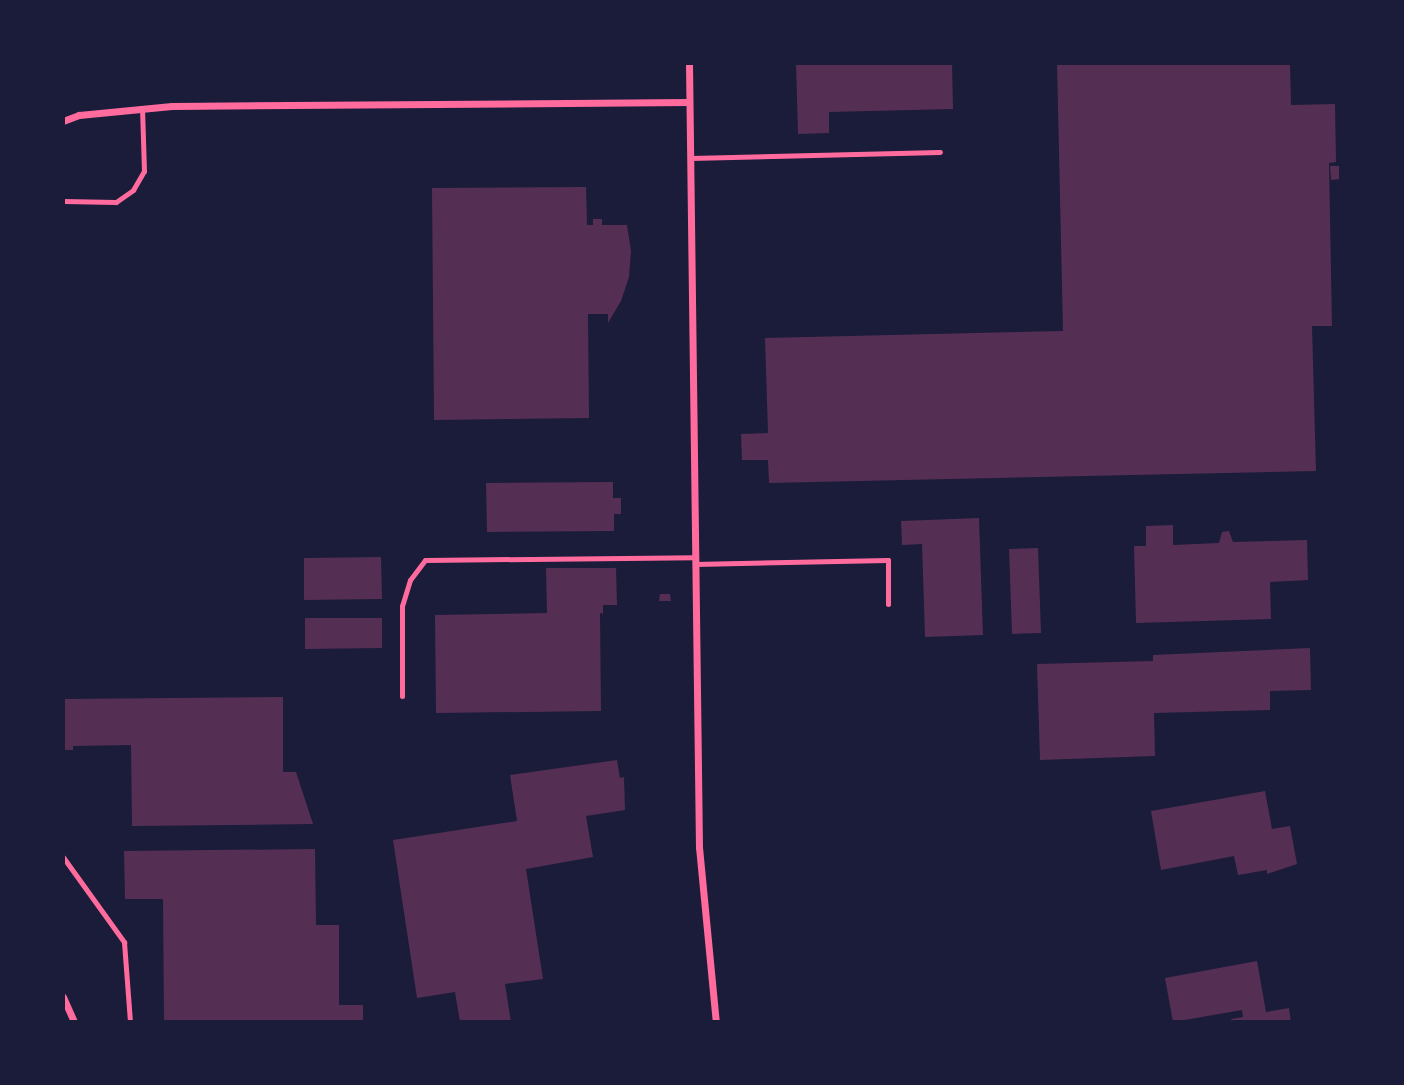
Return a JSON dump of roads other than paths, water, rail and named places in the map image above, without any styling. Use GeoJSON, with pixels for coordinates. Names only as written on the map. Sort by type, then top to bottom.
{"type":"FeatureCollection","features":[{"type":"Feature","properties":{"kind":"street"},"geometry":{"type":"LineString","coordinates":[[689,63],[699,847],[716,1022]]}},
{"type":"Feature","properties":{"kind":"street"},"geometry":{"type":"LineString","coordinates":[[63,121],[79,115],[172,106],[689,102]]}},
{"type":"Feature","properties":{"kind":"street"},"geometry":{"type":"LineString","coordinates":[[63,996],[74,1022]]}},
{"type":"Feature","properties":{"kind":"lane"},"geometry":{"type":"LineString","coordinates":[[63,201],[116,202],[133,190],[144,170],[142,109]]}},
{"type":"Feature","properties":{"kind":"lane"},"geometry":{"type":"LineString","coordinates":[[690,158],[940,152]]}},
{"type":"Feature","properties":{"kind":"lane"},"geometry":{"type":"LineString","coordinates":[[402,696],[402,606],[410,580],[425,560],[888,560],[888,604]]}},
{"type":"Feature","properties":{"kind":"lane"},"geometry":{"type":"LineString","coordinates":[[63,857],[124,942],[130,1022]]}}]}
